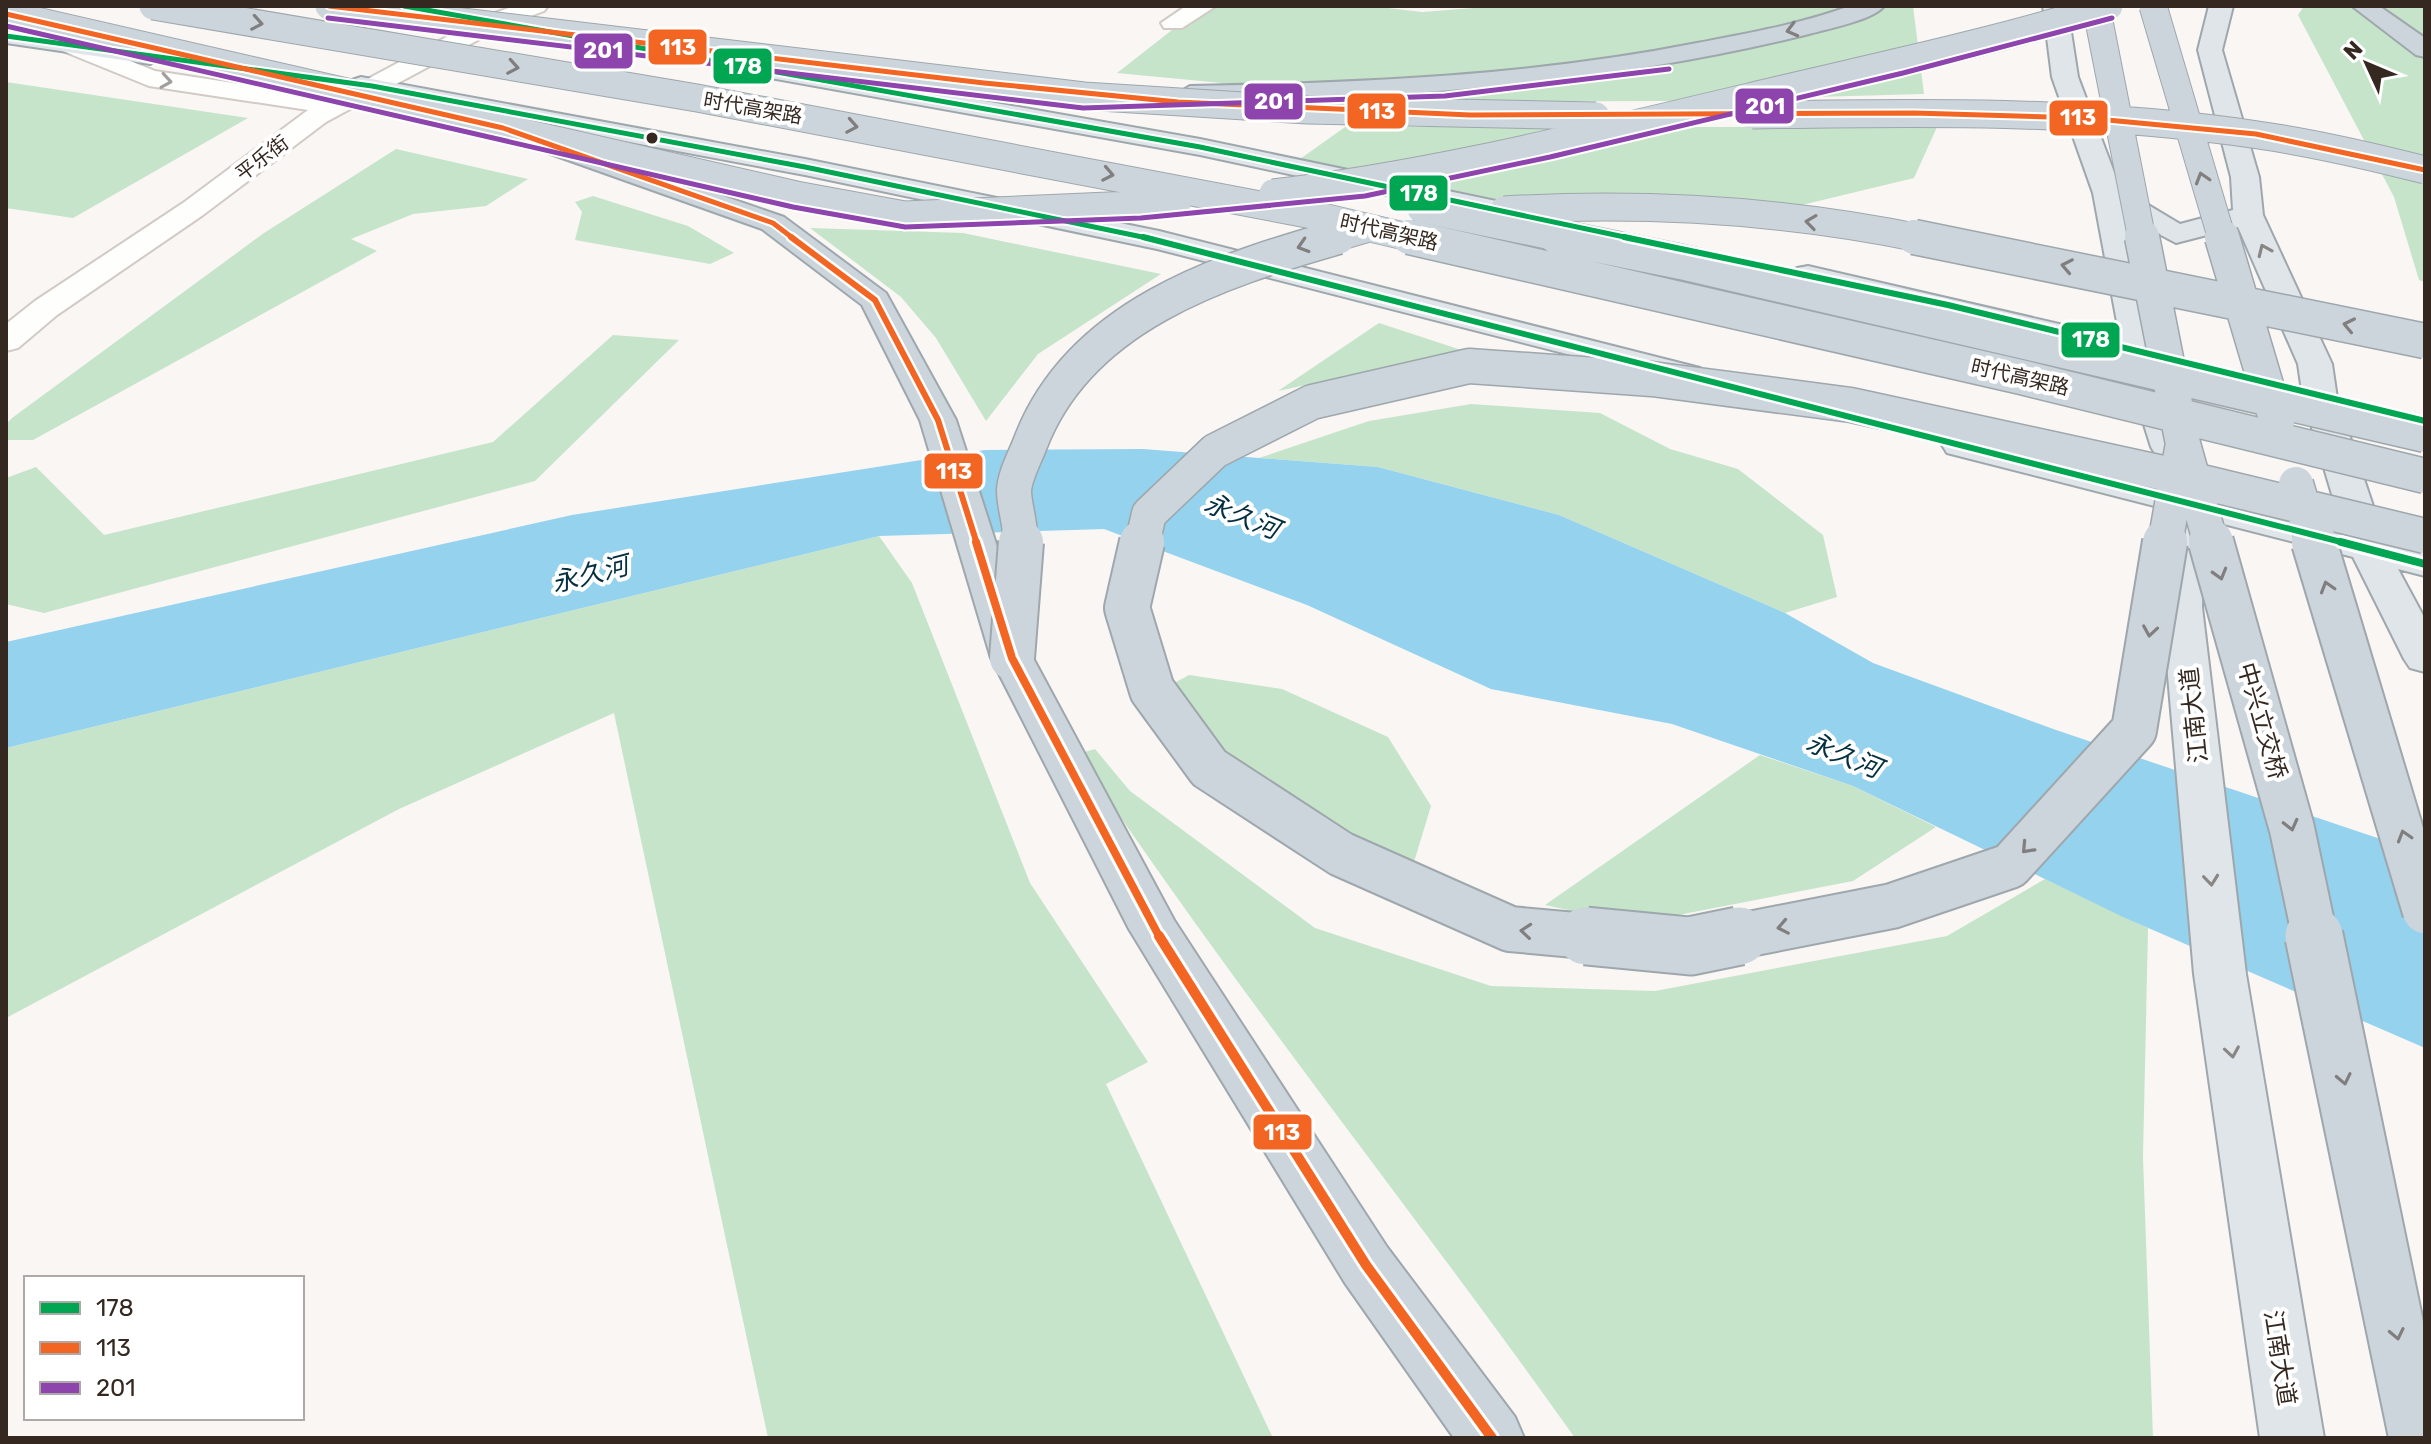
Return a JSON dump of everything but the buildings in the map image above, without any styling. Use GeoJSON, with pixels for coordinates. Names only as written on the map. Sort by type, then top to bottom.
{"type":"FeatureCollection","features":[{"type":"Feature","properties":{"kind":"highway","name":"时代高架路"},"geometry":{"type":"LineString","coordinates":[[153,6],[791,115],[1323,217],[2021,377],[2425,476]]}},
{"type":"Feature","properties":{"kind":"highway","name":"时代高架路"},"geometry":{"type":"LineString","coordinates":[[315,6],[969,120],[1681,262],[2425,435]]}},
{"type":"Feature","properties":{"kind":"highway"},"geometry":{"type":"LineString","coordinates":[[329,6],[1084,96],[1307,110],[1567,117],[1918,112],[2067,115],[2207,127],[2382,158],[2425,170]]}},
{"type":"Feature","properties":{"kind":"highway"},"geometry":{"type":"LineString","coordinates":[[1084,96],[1343,90],[1565,72],[1682,55],[1789,31],[1872,6]]}},
{"type":"Feature","properties":{"kind":"highway","name":"中兴立交桥"},"geometry":{"type":"LineString","coordinates":[[2096,6],[2183,444],[2292,829],[2418,1438]]}},
{"type":"Feature","properties":{"kind":"highway"},"geometry":{"type":"LineString","coordinates":[[6,14],[796,195],[905,215],[1141,206],[1364,184],[1777,90],[2109,6]]}},
{"type":"Feature","properties":{"kind":"highway"},"geometry":{"type":"LineString","coordinates":[[2153,6],[2425,911]]}},
{"type":"Feature","properties":{"kind":"highway"},"geometry":{"type":"LineString","coordinates":[[2364,6],[2425,50]]}},
{"type":"Feature","properties":{"kind":"highway"},"geometry":{"type":"LineString","coordinates":[[503,128],[773,223],[875,300],[938,420],[1012,658],[1154,929],[1366,1265],[1492,1438]]}},
{"type":"Feature","properties":{"kind":"highway"},"geometry":{"type":"LineString","coordinates":[[1012,658],[1021,537],[1014,488],[1040,418],[1085,356],[1150,307],[1264,258],[1350,232],[1466,212],[1588,205],[1713,208],[1906,235],[2425,341]]}},
{"type":"Feature","properties":{"kind":"highway"},"geometry":{"type":"LineString","coordinates":[[2183,444],[2181,459],[2178,474],[2175,489],[2172,504],[2151,624],[2134,730],[2010,866],[1892,906],[1690,946],[1510,929],[1341,854],[1209,768],[1152,690],[1127,608],[1149,514],[1215,451],[1312,402],[1469,366],[1652,379],[1851,405],[2080,453],[2170,475],[2185,478],[2425,536]]}},
{"type":"Feature","properties":{"kind":"main road"},"geometry":{"type":"LineString","coordinates":[[404,6],[1200,147],[1943,304],[2320,398],[2425,421]]}},
{"type":"Feature","properties":{"kind":"main road","name":"江南大道"},"geometry":{"type":"LineString","coordinates":[[2055,6],[2065,77],[2107,193],[2137,351],[2186,500],[2182,607],[2220,974],[2292,1438]]}},
{"type":"Feature","properties":{"kind":"main road"},"geometry":{"type":"LineString","coordinates":[[2221,6],[2210,50],[2245,177],[2248,215],[2315,364],[2320,398],[2367,547],[2425,659]]}},
{"type":"Feature","properties":{"kind":"main road"},"geometry":{"type":"LineString","coordinates":[[6,36],[372,86],[805,167],[1159,240],[2186,500],[2425,564]]}},
{"type":"Feature","properties":{"kind":"main road"},"geometry":{"type":"LineString","coordinates":[[2107,193],[2176,234],[2248,215]]}},
{"type":"Feature","properties":{"kind":"street"},"geometry":{"type":"LineString","coordinates":[[454,6],[493,22]]}},
{"type":"Feature","properties":{"kind":"street","name":"平乐街"},"geometry":{"type":"LineString","coordinates":[[6,341],[46,308],[193,209],[335,106],[493,22],[536,6]]}},
{"type":"Feature","properties":{"kind":"street"},"geometry":{"type":"LineString","coordinates":[[1173,23],[1204,6]]}},
{"type":"Feature","properties":{"kind":"street"},"geometry":{"type":"LineString","coordinates":[[67,44],[149,78],[335,106]]}},
{"type":"Feature","properties":{"kind":"green space"},"geometry":{"type":"Polygon","coordinates":[[[1217,6],[1370,6],[1422,12],[1500,6],[1913,6],[1924,94],[1665,101],[1421,102],[1117,73],[1195,12],[1217,6]]]}},
{"type":"Feature","properties":{"kind":"green space"},"geometry":{"type":"Polygon","coordinates":[[[2304,6],[2425,6],[2425,282],[2419,280],[2394,197],[2298,15],[2304,6]]]}},
{"type":"Feature","properties":{"kind":"green space"},"geometry":{"type":"Polygon","coordinates":[[[6,82],[248,118],[73,218],[6,208],[6,82]]]}},
{"type":"Feature","properties":{"kind":"green space"},"geometry":{"type":"Polygon","coordinates":[[[1345,127],[1937,127],[1914,178],[1781,210],[1634,198],[1485,200],[1300,159],[1345,127]]]}},
{"type":"Feature","properties":{"kind":"green space"},"geometry":{"type":"Polygon","coordinates":[[[396,149],[528,179],[486,206],[413,214],[351,239],[377,251],[33,440],[6,440],[6,424],[12,418],[264,233],[396,149]]]}},
{"type":"Feature","properties":{"kind":"green space"},"geometry":{"type":"Polygon","coordinates":[[[593,196],[688,226],[734,253],[710,264],[575,240],[582,212],[575,202],[593,196]]]}},
{"type":"Feature","properties":{"kind":"green space"},"geometry":{"type":"Polygon","coordinates":[[[810,228],[963,233],[1161,274],[1038,354],[986,421],[936,338],[901,297],[810,228]]]}},
{"type":"Feature","properties":{"kind":"green space"},"geometry":{"type":"Polygon","coordinates":[[[1379,323],[1504,364],[1380,369],[1278,391],[1379,323]]]}},
{"type":"Feature","properties":{"kind":"green space"},"geometry":{"type":"Polygon","coordinates":[[[613,335],[679,340],[535,481],[44,613],[6,604],[6,478],[36,467],[104,535],[493,442],[613,335]]]}},
{"type":"Feature","properties":{"kind":"green space"},"geometry":{"type":"Polygon","coordinates":[[[1471,404],[1600,413],[1670,449],[1738,469],[1823,535],[1837,597],[1785,613],[1559,515],[1378,467],[1259,458],[1369,421],[1471,404]]]}},
{"type":"Feature","properties":{"kind":"green space"},"geometry":{"type":"Polygon","coordinates":[[[879,536],[912,583],[1030,883],[1148,1062],[1106,1084],[1273,1438],[768,1438],[614,713],[399,809],[6,1018],[6,748],[879,536]]]}},
{"type":"Feature","properties":{"kind":"green space"},"geometry":{"type":"Polygon","coordinates":[[[1189,675],[1282,689],[1388,737],[1431,806],[1414,862],[1342,847],[1217,762],[1163,689],[1189,675]]]}},
{"type":"Feature","properties":{"kind":"green space"},"geometry":{"type":"Polygon","coordinates":[[[1095,749],[1130,791],[1315,928],[1491,986],[1655,991],[1947,936],[2045,879],[2148,928],[2143,1157],[2153,1438],[1575,1438],[1137,841],[1078,754],[1095,749]]]}},
{"type":"Feature","properties":{"kind":"green space"},"geometry":{"type":"Polygon","coordinates":[[[1760,755],[1853,786],[1936,827],[1853,881],[1632,924],[1545,905],[1760,755]]]}},
{"type":"Feature","properties":{"kind":"water","name":"永久河"},"geometry":{"type":"Polygon","coordinates":[[[1143,449],[1378,467],[1559,515],[1785,613],[1873,663],[2056,730],[2425,854],[2425,1048],[2123,917],[1853,786],[1672,724],[1491,689],[1307,605],[1104,529],[879,536],[6,748],[6,642],[572,515],[985,450],[1143,449]]]}},
{"type":"Feature","properties":{"kind":"transit line","name":"113"},"geometry":{"type":"LineString","coordinates":[[329,6],[984,83],[1178,102],[1470,115],[1914,113],[2086,118],[2256,134],[2425,170]]}},
{"type":"Feature","properties":{"kind":"transit line","name":"178"},"geometry":{"type":"LineString","coordinates":[[404,6],[1200,147],[1948,305],[2425,421]]}},
{"type":"Feature","properties":{"kind":"transit line","name":"113"},"geometry":{"type":"LineString","coordinates":[[6,14],[503,128],[773,223],[875,300],[938,420],[1012,658],[1154,929],[1366,1265],[1492,1438]]}},
{"type":"Feature","properties":{"kind":"transit line","name":"201"},"geometry":{"type":"LineString","coordinates":[[328,18],[1083,108],[1445,96],[1669,69]]}},
{"type":"Feature","properties":{"kind":"transit line","name":"201"},"geometry":{"type":"LineString","coordinates":[[6,26],[793,207],[905,227],[1141,218],[1365,196],[1550,157],[1903,73],[2112,18]]}},
{"type":"Feature","properties":{"kind":"transit line","name":"178"},"geometry":{"type":"LineString","coordinates":[[6,36],[372,86],[805,167],[1159,240],[2425,564]]}}]}
